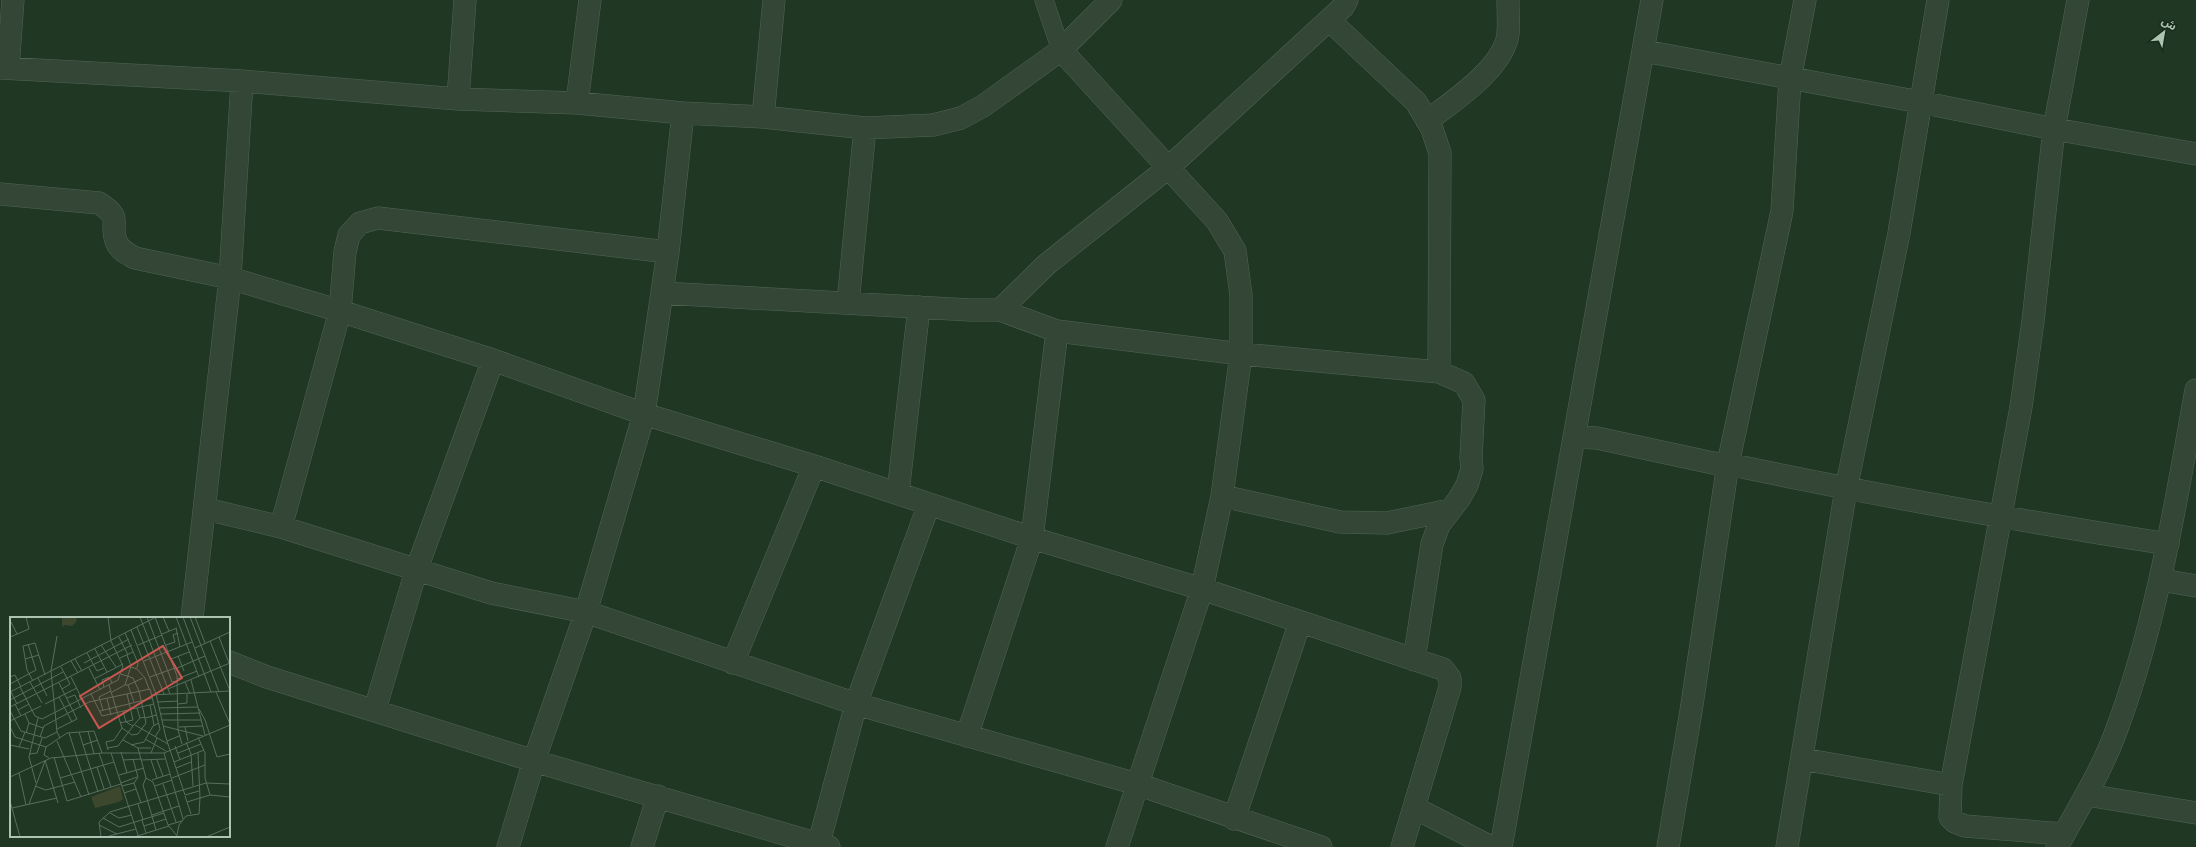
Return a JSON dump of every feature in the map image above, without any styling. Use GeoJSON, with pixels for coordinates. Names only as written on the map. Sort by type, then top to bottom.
{"type":"FeatureCollection","features":[{"type":"Feature","properties":{"kind":"street"},"geometry":{"type":"LineString","coordinates":[[14,0],[4,68],[242,81],[458,98],[577,103],[683,113],[763,117],[864,128],[933,125],[961,118],[983,106],[1061,50],[1111,0]]}},
{"type":"Feature","properties":{"kind":"street"},"geometry":{"type":"LineString","coordinates":[[458,98],[465,0]]}},
{"type":"Feature","properties":{"kind":"street"},"geometry":{"type":"LineString","coordinates":[[577,103],[590,0]]}},
{"type":"Feature","properties":{"kind":"street"},"geometry":{"type":"LineString","coordinates":[[763,117],[774,0]]}},
{"type":"Feature","properties":{"kind":"street"},"geometry":{"type":"LineString","coordinates":[[1000,310],[1047,264],[1168,168],[1343,7],[1347,0]]}},
{"type":"Feature","properties":{"kind":"street"},"geometry":{"type":"LineString","coordinates":[[1427,121],[1487,72],[1502,50],[1508,36],[1508,0]]}},
{"type":"Feature","properties":{"kind":"street"},"geometry":{"type":"LineString","coordinates":[[1501,847],[1652,0]]}},
{"type":"Feature","properties":{"kind":"street"},"geometry":{"type":"LineString","coordinates":[[1668,847],[1691,711],[1728,464],[1782,211],[1790,79],[1805,0]]}},
{"type":"Feature","properties":{"kind":"street"},"geometry":{"type":"LineString","coordinates":[[1787,847],[1846,489],[1899,233],[1938,0]]}},
{"type":"Feature","properties":{"kind":"street"},"geometry":{"type":"LineString","coordinates":[[2078,0],[2054,129],[2034,321],[2021,407],[1951,785],[1950,817],[1955,822],[1965,826],[2061,841],[2087,795],[2115,735],[2135,676],[2161,580],[2196,390]]}},
{"type":"Feature","properties":{"kind":"street"},"geometry":{"type":"LineString","coordinates":[[1329,20],[1416,102],[1427,121],[1440,153],[1439,372]]}},
{"type":"Feature","properties":{"kind":"street"},"geometry":{"type":"LineString","coordinates":[[1061,50],[1217,221],[1235,251],[1241,295],[1241,354],[1222,496],[1202,589],[1117,847]]}},
{"type":"Feature","properties":{"kind":"street"},"geometry":{"type":"LineString","coordinates":[[1644,50],[2054,129],[2196,154]]}},
{"type":"Feature","properties":{"kind":"street"},"geometry":{"type":"LineString","coordinates":[[192,617],[206,509],[230,278],[242,81]]}},
{"type":"Feature","properties":{"kind":"street"},"geometry":{"type":"LineString","coordinates":[[508,847],[534,761],[586,612],[644,414],[668,252],[683,113]]}},
{"type":"Feature","properties":{"kind":"street"},"geometry":{"type":"LineString","coordinates":[[848,302],[864,128]]}},
{"type":"Feature","properties":{"kind":"street"},"geometry":{"type":"LineString","coordinates":[[0,194],[99,203],[109,209],[115,220],[116,241],[123,251],[135,258],[230,278],[340,311],[493,360],[644,414],[814,466],[1032,538],[1202,589],[1443,669],[1450,678],[1450,688],[1402,847]]}},
{"type":"Feature","properties":{"kind":"street"},"geometry":{"type":"LineString","coordinates":[[281,528],[340,311],[345,252],[349,235],[360,223],[378,218],[668,252]]}},
{"type":"Feature","properties":{"kind":"street"},"geometry":{"type":"LineString","coordinates":[[662,293],[1000,310],[1057,331],[1241,354],[1439,372],[1464,383],[1474,400],[1470,458],[1472,470],[1467,485],[1439,525],[1432,544],[1414,660]]}},
{"type":"Feature","properties":{"kind":"street"},"geometry":{"type":"LineString","coordinates":[[898,494],[919,307]]}},
{"type":"Feature","properties":{"kind":"street"},"geometry":{"type":"LineString","coordinates":[[967,736],[1032,538],[1057,331]]}},
{"type":"Feature","properties":{"kind":"street"},"geometry":{"type":"LineString","coordinates":[[375,709],[416,571],[493,360]]}},
{"type":"Feature","properties":{"kind":"street"},"geometry":{"type":"LineString","coordinates":[[1574,437],[1597,438],[1713,463],[1728,464],[1846,489],[2000,518],[2168,544]]}},
{"type":"Feature","properties":{"kind":"street"},"geometry":{"type":"LineString","coordinates":[[733,663],[814,466]]}},
{"type":"Feature","properties":{"kind":"street"},"geometry":{"type":"LineString","coordinates":[[1222,496],[1340,522],[1387,523],[1450,510]]}},
{"type":"Feature","properties":{"kind":"street"},"geometry":{"type":"LineString","coordinates":[[230,662],[267,677],[375,709],[534,761],[658,796],[822,846],[856,704],[929,504]]}},
{"type":"Feature","properties":{"kind":"street"},"geometry":{"type":"LineString","coordinates":[[206,509],[281,528],[491,593],[586,612],[856,704],[1137,784],[1234,819],[1321,847]]}},
{"type":"Feature","properties":{"kind":"street"},"geometry":{"type":"LineString","coordinates":[[2161,580],[2196,586]]}},
{"type":"Feature","properties":{"kind":"street"},"geometry":{"type":"LineString","coordinates":[[1234,819],[1300,622]]}},
{"type":"Feature","properties":{"kind":"street"},"geometry":{"type":"LineString","coordinates":[[1802,759],[1951,785]]}},
{"type":"Feature","properties":{"kind":"street"},"geometry":{"type":"LineString","coordinates":[[2087,795],[2196,813]]}},
{"type":"Feature","properties":{"kind":"street"},"geometry":{"type":"LineString","coordinates":[[642,847],[658,796]]}},
{"type":"Feature","properties":{"kind":"street"},"geometry":{"type":"LineString","coordinates":[[1415,808],[1491,847]]}},
{"type":"Feature","properties":{"kind":"lane"},"geometry":{"type":"LineString","coordinates":[[1044,0],[1061,50]]}}]}
